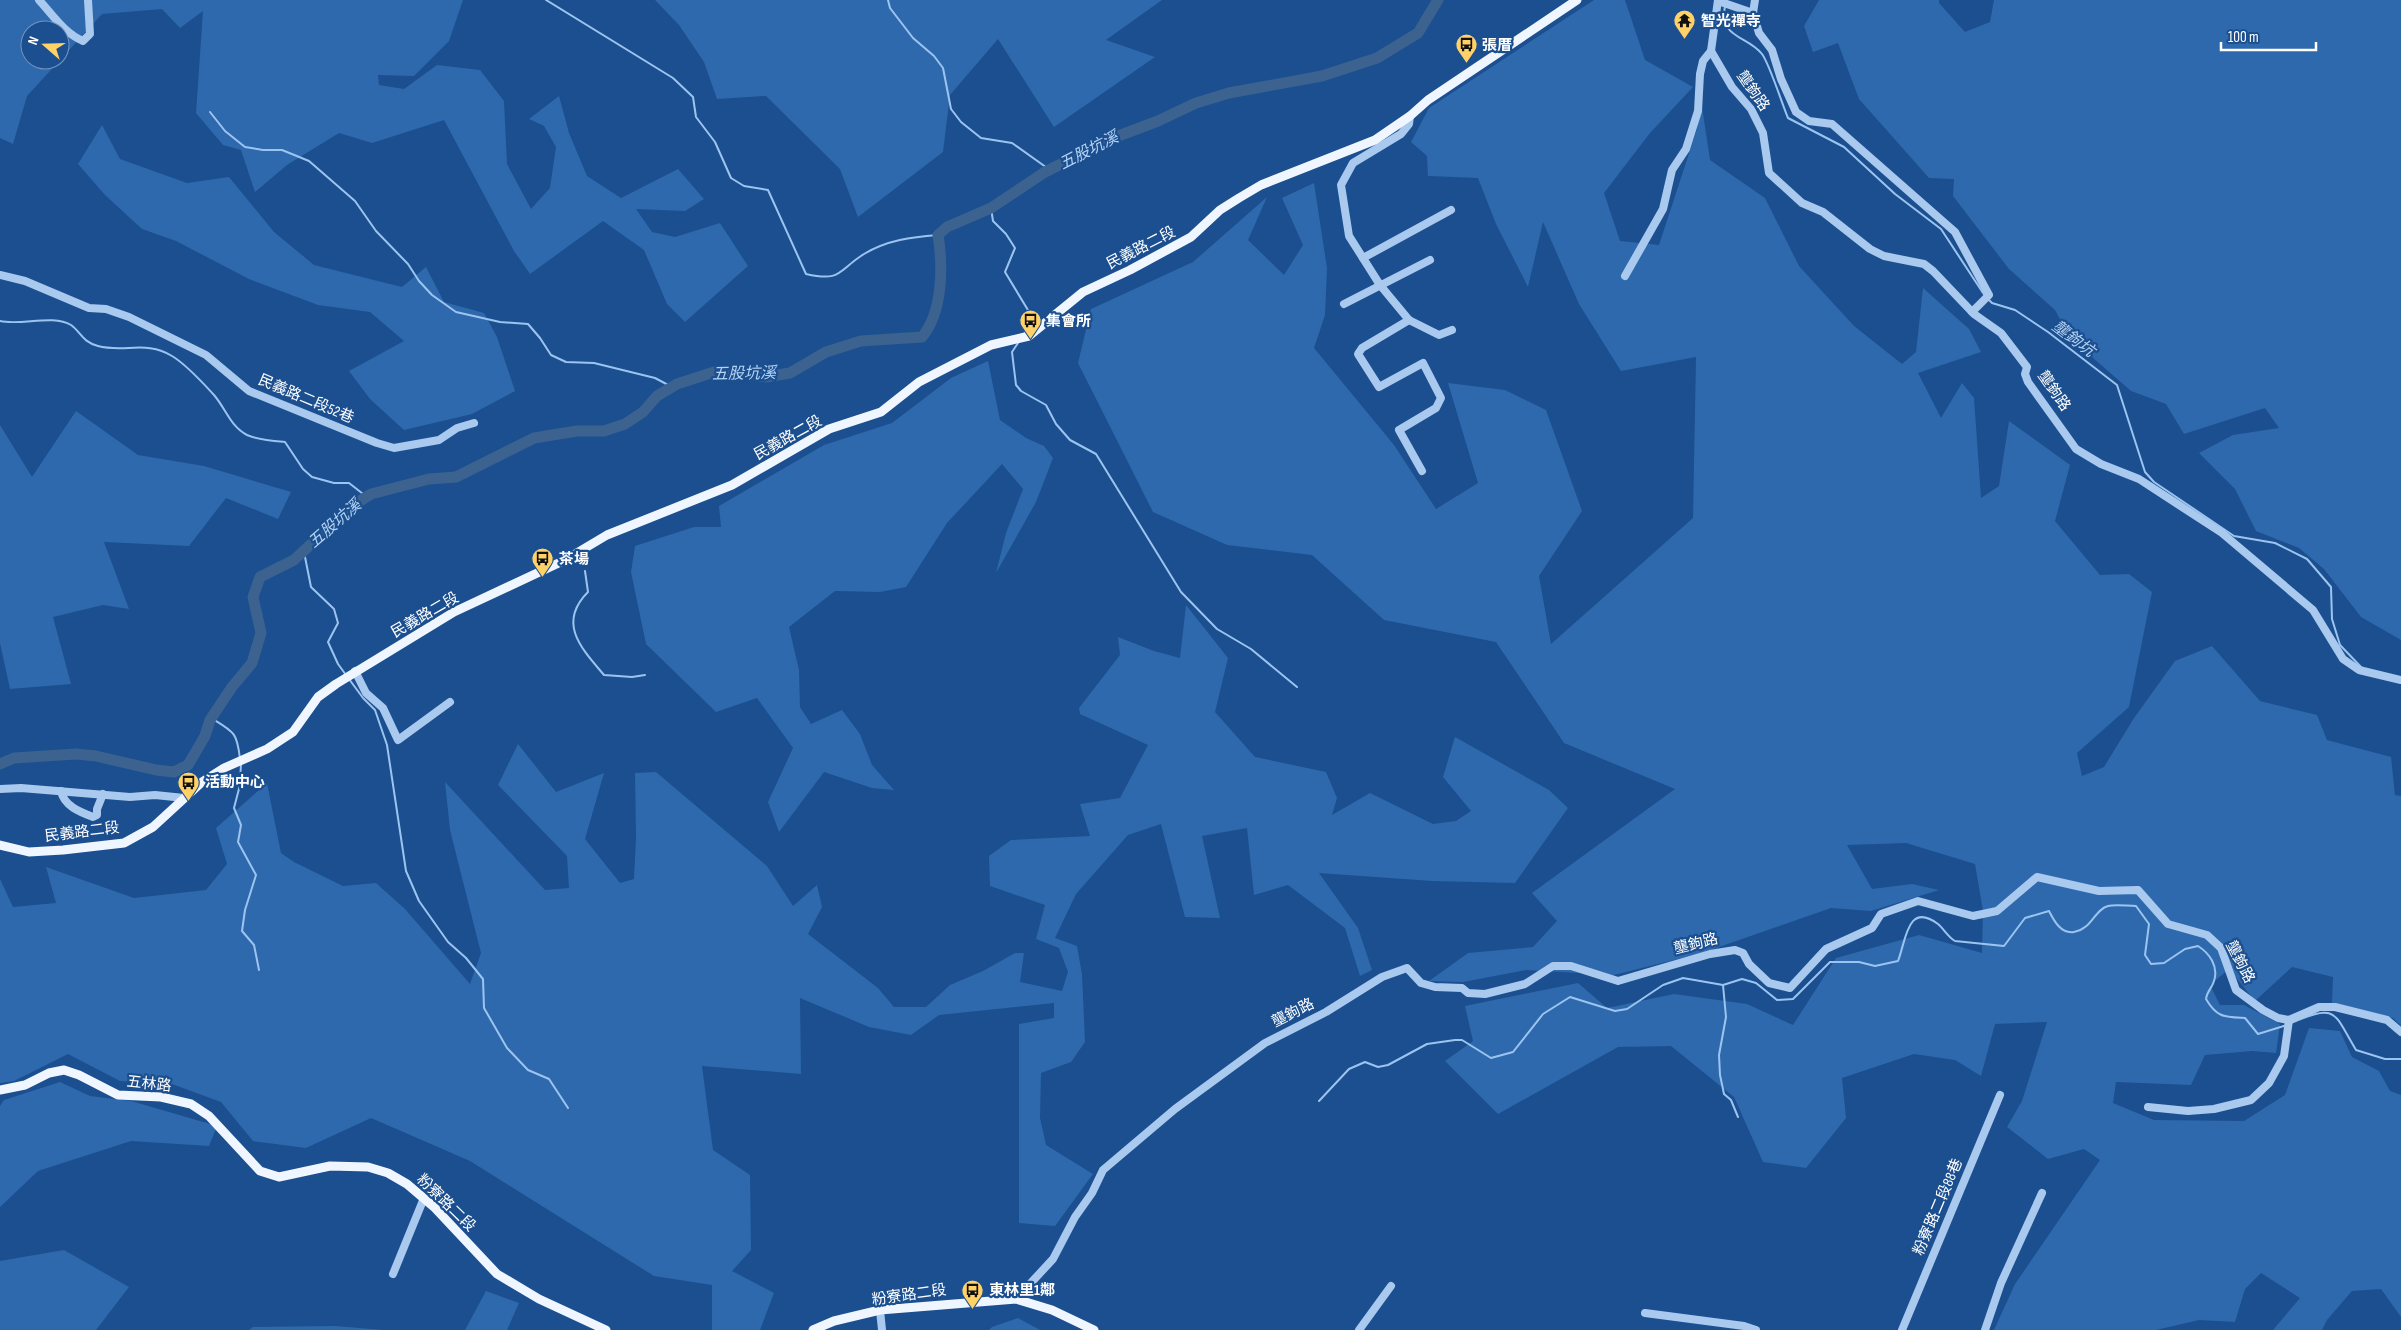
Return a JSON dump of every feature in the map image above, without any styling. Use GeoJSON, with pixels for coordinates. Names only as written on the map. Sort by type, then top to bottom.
{"type":"FeatureCollection","features":[{"type":"Feature","properties":{"kind":"main road","name":"民義路二段"},"geometry":{"type":"LineString","coordinates":[[0,845],[29,852],[63,850],[124,842],[153,827],[172,812],[202,782],[240,761],[267,749],[293,732],[318,697],[350,675],[454,612],[565,560],[607,535],[732,485],[829,429],[880,412],[919,382],[991,345],[1029,336],[1082,292],[1130,270],[1192,237],[1220,210],[1261,185],[1375,140],[1410,116],[1428,100],[1576,0]]}},
{"type":"Feature","properties":{"kind":"main road","name":"五林路"},"geometry":{"type":"LineString","coordinates":[[0,1090],[25,1085],[48,1073],[64,1070],[78,1074],[118,1094],[161,1097],[191,1104],[209,1116],[248,1161]]}},
{"type":"Feature","properties":{"kind":"main road","name":"粉寮路二段"},"geometry":{"type":"LineString","coordinates":[[248,1161],[260,1172],[279,1176],[330,1166],[368,1167],[388,1173],[424,1198],[451,1223],[497,1274],[539,1299],[606,1330]]}},
{"type":"Feature","properties":{"kind":"main road","name":"粉寮路二段"},"geometry":{"type":"LineString","coordinates":[[813,1330],[834,1321],[880,1310],[1016,1299],[1052,1310],[1094,1330]]}},
{"type":"Feature","properties":{"kind":"street"},"geometry":{"type":"LineString","coordinates":[[39,0],[67,30],[83,41],[90,34],[88,0]]}},
{"type":"Feature","properties":{"kind":"street"},"geometry":{"type":"LineString","coordinates":[[1755,0],[1754,13],[1759,33],[1772,50],[1781,79],[1796,112],[1809,121],[1832,124],[1955,232],[1989,295],[1972,312]]}},
{"type":"Feature","properties":{"kind":"street"},"geometry":{"type":"LineString","coordinates":[[1625,276],[1663,209],[1672,170],[1686,149],[1698,111],[1700,74],[1703,61],[1711,51],[1722,2],[1754,13]]}},
{"type":"Feature","properties":{"kind":"street","name":"壟鉤路"},"geometry":{"type":"LineString","coordinates":[[1711,51],[1732,87],[1751,109],[1763,133],[1769,174],[1802,203],[1823,212],[1870,249],[1884,256],[1924,264],[1933,271],[1972,312],[2001,333],[2027,367],[2025,374],[2028,382],[2076,449],[2101,464],[2138,479],[2222,533],[2313,610],[2343,659],[2359,670],[2401,680]]}},
{"type":"Feature","properties":{"kind":"street"},"geometry":{"type":"LineString","coordinates":[[1410,116],[1409,124],[1401,134],[1353,163],[1341,185],[1349,236],[1380,285],[1409,320],[1439,334],[1452,330]]}},
{"type":"Feature","properties":{"kind":"street"},"geometry":{"type":"LineString","coordinates":[[1363,258],[1452,210]]}},
{"type":"Feature","properties":{"kind":"street"},"geometry":{"type":"LineString","coordinates":[[1344,304],[1430,260]]}},
{"type":"Feature","properties":{"kind":"street","name":"民義路二段52巷"},"geometry":{"type":"LineString","coordinates":[[0,275],[25,281],[89,308],[106,308],[129,317],[206,355],[249,391],[377,443],[394,448],[439,440],[457,428],[474,423]]}},
{"type":"Feature","properties":{"kind":"street"},"geometry":{"type":"LineString","coordinates":[[1409,320],[1362,348],[1358,354],[1379,387],[1424,363],[1441,398],[1436,408],[1399,430],[1422,471]]}},
{"type":"Feature","properties":{"kind":"street"},"geometry":{"type":"LineString","coordinates":[[350,675],[366,694],[383,708],[398,740],[450,702]]}},
{"type":"Feature","properties":{"kind":"street"},"geometry":{"type":"LineString","coordinates":[[0,789],[61,791],[130,797],[155,795],[184,798]]}},
{"type":"Feature","properties":{"kind":"street"},"geometry":{"type":"LineString","coordinates":[[61,791],[63,800],[72,807],[93,817],[97,815],[97,809],[103,794]]}},
{"type":"Feature","properties":{"kind":"street","name":"壟鉤路"},"geometry":{"type":"LineString","coordinates":[[1016,1299],[1053,1259],[1074,1217],[1092,1193],[1103,1170],[1175,1109],[1265,1043],[1326,1012],[1382,977],[1407,968],[1421,983],[1435,987],[1462,988],[1468,993],[1485,994],[1524,984],[1553,966],[1571,966],[1618,981],[1710,954],[1735,950],[1742,953],[1749,964],[1769,983],[1790,988],[1826,949],[1872,928],[1882,914],[1918,901],[1974,916],[1997,911],[2037,877],[2099,891],[2138,890],[2168,924],[2207,935],[2221,948],[2236,990],[2262,1010],[2278,1018],[2288,1020]]}},
{"type":"Feature","properties":{"kind":"street"},"geometry":{"type":"LineString","coordinates":[[2148,1107],[2188,1110],[2214,1109],[2251,1100],[2270,1083],[2284,1056],[2288,1020],[2320,1007],[2335,1007],[2386,1020],[2401,1032]]}},
{"type":"Feature","properties":{"kind":"street","name":"粉寮路二段88巷"},"geometry":{"type":"LineString","coordinates":[[1902,1330],[2000,1095]]}},
{"type":"Feature","properties":{"kind":"street"},"geometry":{"type":"LineString","coordinates":[[1984,1330],[2001,1283],[2042,1193]]}},
{"type":"Feature","properties":{"kind":"street"},"geometry":{"type":"LineString","coordinates":[[393,1274],[424,1198]]}},
{"type":"Feature","properties":{"kind":"street"},"geometry":{"type":"LineString","coordinates":[[1359,1330],[1391,1286]]}},
{"type":"Feature","properties":{"kind":"street"},"geometry":{"type":"LineString","coordinates":[[880,1310],[882,1330]]}},
{"type":"Feature","properties":{"kind":"street"},"geometry":{"type":"LineString","coordinates":[[1645,1313],[1744,1326],[1756,1330]]}},
{"type":"Feature","properties":{"kind":"shaded area"},"geometry":{"type":"Polygon","coordinates":[[[0,0],[463,0],[449,41],[414,76],[378,75],[379,85],[404,89],[437,65],[480,70],[504,101],[507,164],[531,209],[550,188],[556,147],[544,126],[529,119],[559,96],[569,133],[587,176],[621,198],[678,169],[704,199],[685,211],[636,209],[652,232],[675,237],[720,223],[748,266],[685,322],[667,304],[644,250],[603,221],[530,274],[514,251],[444,120],[372,143],[339,133],[287,165],[255,192],[241,150],[223,145],[196,113],[203,11],[180,28],[162,9],[102,14],[70,49],[70,20],[20,20],[20,70],[51,70],[27,96],[13,144],[0,138],[0,0]]]}},
{"type":"Feature","properties":{"kind":"shaded area"},"geometry":{"type":"Polygon","coordinates":[[[655,0],[1162,0],[1106,40],[1155,57],[1054,127],[998,39],[950,95],[943,152],[858,217],[840,169],[766,96],[717,99],[704,62],[679,25],[655,0]]]}},
{"type":"Feature","properties":{"kind":"shaded area"},"geometry":{"type":"Polygon","coordinates":[[[1594,0],[1625,0],[1645,60],[1693,87],[1650,133],[1604,193],[1620,241],[1659,245],[1697,129],[1701,100],[1710,160],[1765,198],[1799,266],[1854,326],[1902,364],[1916,352],[1923,288],[1969,329],[1981,352],[1918,373],[1941,418],[1962,383],[1974,398],[1981,498],[1999,486],[2009,421],[2070,465],[2055,521],[2100,575],[2129,574],[2152,592],[2129,707],[2077,753],[2082,776],[2104,767],[2134,718],[2175,661],[2212,646],[2260,701],[2317,715],[2327,740],[2391,757],[2395,795],[2401,796],[2401,1026],[2393,1018],[2332,1003],[2333,977],[2292,967],[2255,1001],[2229,969],[2210,985],[2220,1005],[2244,1005],[2280,1024],[2276,1053],[2252,1051],[2205,1055],[2191,1085],[2116,1082],[2113,1103],[2154,1120],[2244,1121],[2285,1095],[2309,1028],[2340,1031],[2352,1057],[2379,1071],[2390,1091],[2401,1095],[2401,1317],[2381,1289],[2352,1291],[2327,1320],[2322,1330],[2273,1330],[2300,1298],[2261,1273],[2245,1289],[2235,1322],[2199,1320],[2156,1330],[1994,1330],[2015,1284],[2100,1160],[2084,1149],[2048,1159],[2007,1127],[2022,1101],[2047,1022],[1995,1024],[1981,1076],[1955,1060],[1914,1054],[1842,1078],[1846,1118],[1806,1168],[1763,1162],[1734,1097],[1671,1046],[1618,1047],[1498,1114],[1445,1061],[1473,1041],[1465,1006],[1578,983],[1607,1008],[1674,994],[1747,1004],[1793,1025],[1836,958],[1919,935],[1982,953],[1983,911],[1975,864],[1906,843],[1847,845],[1872,889],[1912,884],[1939,890],[1871,911],[1831,908],[1702,953],[1614,975],[1526,970],[1463,982],[1429,981],[1468,953],[1533,947],[1557,921],[1532,893],[1675,789],[1564,743],[1496,642],[1384,620],[1312,555],[1227,545],[1153,512],[1078,363],[1091,309],[1193,262],[1267,197],[1248,240],[1284,275],[1303,245],[1282,198],[1314,183],[1327,268],[1325,315],[1314,348],[1394,445],[1436,509],[1478,483],[1448,383],[1505,390],[1546,410],[1582,511],[1539,576],[1551,644],[1693,518],[1696,357],[1621,371],[1579,304],[1543,222],[1528,287],[1496,224],[1478,178],[1428,176],[1427,156],[1411,142],[1429,108],[1594,0]]]}},
{"type":"Feature","properties":{"kind":"shaded area"},"geometry":{"type":"Polygon","coordinates":[[[1819,0],[1939,0],[1939,3],[1965,32],[1990,22],[1994,0],[2401,0],[2401,640],[2361,617],[2324,569],[2299,548],[2256,531],[2235,489],[2199,453],[2233,435],[2279,428],[2265,408],[2184,434],[2166,404],[2131,391],[2070,338],[2055,310],[2009,269],[1953,196],[1954,179],[1929,178],[1859,99],[1838,43],[1813,52],[1804,26],[1819,0]]]}},
{"type":"Feature","properties":{"kind":"shaded area"},"geometry":{"type":"Polygon","coordinates":[[[102,125],[120,159],[187,183],[229,177],[274,232],[314,265],[402,287],[426,267],[444,302],[484,313],[497,337],[515,391],[472,414],[404,430],[370,399],[349,371],[404,341],[370,312],[318,305],[249,279],[176,241],[142,229],[105,195],[78,164],[102,125]]]}},
{"type":"Feature","properties":{"kind":"shaded area"},"geometry":{"type":"Polygon","coordinates":[[[988,361],[1000,420],[1026,438],[1044,446],[1053,458],[1036,502],[996,573],[1006,533],[1023,489],[1002,464],[947,523],[906,587],[880,592],[835,591],[789,627],[799,670],[800,707],[811,724],[842,710],[860,734],[872,765],[894,790],[872,788],[824,772],[779,832],[768,802],[793,748],[757,698],[716,712],[646,644],[631,572],[635,546],[694,527],[721,527],[719,506],[824,445],[892,423],[951,378],[988,361]]]}},
{"type":"Feature","properties":{"kind":"shaded area"},"geometry":{"type":"Polygon","coordinates":[[[76,411],[138,455],[204,466],[291,492],[278,519],[226,498],[189,546],[104,542],[129,609],[103,605],[53,617],[71,684],[10,689],[0,643],[0,425],[32,477],[76,411]]]}},
{"type":"Feature","properties":{"kind":"shaded area"},"geometry":{"type":"Polygon","coordinates":[[[1186,605],[1228,658],[1215,712],[1255,757],[1326,772],[1337,798],[1332,815],[1370,793],[1433,824],[1456,821],[1471,811],[1443,777],[1455,737],[1549,790],[1568,808],[1515,883],[1432,881],[1319,873],[1358,928],[1372,970],[1360,976],[1345,928],[1288,885],[1254,895],[1247,828],[1202,836],[1220,918],[1185,917],[1161,824],[1128,835],[1076,894],[1055,938],[1077,946],[1082,974],[1085,1042],[1071,1062],[1041,1073],[1040,1118],[1046,1145],[1093,1174],[1055,1226],[1019,1223],[1019,1024],[1054,1018],[1054,1003],[939,1015],[911,1035],[869,1027],[800,998],[801,1074],[702,1066],[713,1150],[750,1175],[751,1250],[732,1271],[774,1293],[760,1330],[712,1330],[712,1285],[654,1276],[470,1161],[371,1118],[306,1148],[253,1141],[221,1102],[172,1084],[120,1081],[68,1054],[14,1081],[0,1083],[0,879],[13,907],[56,903],[46,867],[134,898],[206,890],[227,864],[216,828],[267,783],[281,853],[294,862],[343,886],[376,883],[405,909],[470,984],[481,953],[450,830],[445,782],[545,890],[569,888],[567,856],[498,785],[518,744],[556,792],[604,773],[585,839],[620,883],[634,879],[636,838],[635,773],[656,772],[767,866],[793,906],[817,885],[822,907],[808,934],[878,988],[894,1007],[926,1007],[950,985],[983,971],[1015,953],[1024,953],[1020,982],[1062,991],[1068,972],[1059,948],[1036,939],[1045,905],[990,886],[989,856],[1011,840],[1090,836],[1080,804],[1120,798],[1148,745],[1080,714],[1079,708],[1120,655],[1118,637],[1154,651],[1180,658],[1186,605]]]}},
{"type":"Feature","properties":{"kind":"shaded area"},"geometry":{"type":"Polygon","coordinates":[[[60,1082],[90,1096],[131,1101],[217,1126],[209,1146],[131,1141],[38,1171],[0,1207],[0,1106],[4,1100],[60,1082]]]}},
{"type":"Feature","properties":{"kind":"shaded area"},"geometry":{"type":"Polygon","coordinates":[[[64,1250],[129,1287],[96,1330],[0,1330],[0,1261],[64,1250]]]}},
{"type":"Feature","properties":{"kind":"shaded area"},"geometry":{"type":"Polygon","coordinates":[[[486,1291],[519,1303],[507,1330],[465,1330],[486,1291]]]}},
{"type":"Feature","properties":{"kind":"shaded area"},"geometry":{"type":"Polygon","coordinates":[[[1018,1318],[1040,1330],[989,1330],[992,1327],[1018,1318]]]}},
{"type":"Feature","properties":{"kind":"shaded area"},"geometry":{"type":"Polygon","coordinates":[[[335,1326],[384,1330],[249,1330],[253,1327],[335,1326]]]}},
{"type":"Feature","properties":{"kind":"waterway"},"geometry":{"type":"LineString","coordinates":[[546,0],[673,78],[693,97],[696,117],[715,142],[731,178],[744,186],[768,190],[806,274],[826,277],[833,276],[864,254],[882,245],[909,238],[938,235]]}},
{"type":"Feature","properties":{"kind":"waterway"},"geometry":{"type":"LineString","coordinates":[[888,0],[890,8],[913,38],[934,56],[943,68],[951,109],[961,122],[981,138],[1012,143],[1050,170]]}},
{"type":"Feature","properties":{"kind":"waterway","name":"五股坑溪"},"geometry":{"type":"LineString","coordinates":[[0,764],[14,758],[76,754],[96,756],[156,770],[174,772],[188,765],[205,736],[210,720],[232,687],[252,663],[261,633],[253,597],[260,577],[294,560],[352,506],[371,494],[429,479],[456,477],[534,438],[577,431],[604,431],[625,424],[643,412],[657,396],[677,384],[714,372],[731,371],[766,377],[790,373],[826,352],[861,341],[922,337],[929,327],[938,302],[941,274],[938,235],[947,227],[991,208],[1045,172],[1113,138],[1158,121],[1196,103],[1229,93],[1322,76],[1377,58],[1418,33],[1438,0]]}},
{"type":"Feature","properties":{"kind":"waterway","name":"壟鉤坑"},"geometry":{"type":"LineString","coordinates":[[1725,6],[1724,17],[1730,31],[1756,48],[1765,59],[1788,118],[1844,147],[1895,194],[1941,229],[1985,296]]}},
{"type":"Feature","properties":{"kind":"waterway"},"geometry":{"type":"LineString","coordinates":[[210,112],[225,131],[245,147],[263,150],[282,150],[309,161],[355,201],[376,231],[408,264],[419,281],[432,295],[456,312],[500,322],[528,324],[551,355],[566,362],[594,363],[655,378],[672,387]]}},
{"type":"Feature","properties":{"kind":"waterway"},"geometry":{"type":"LineString","coordinates":[[991,208],[993,221],[1006,234],[1015,248],[1005,272],[1034,320],[1025,333]]}},
{"type":"Feature","properties":{"kind":"waterway","name":"壟鉤坑"},"geometry":{"type":"LineString","coordinates":[[1988,299],[1992,303],[2015,310],[2048,332],[2117,385],[2145,472],[2154,482],[2234,536],[2275,543],[2307,559],[2331,587],[2332,619],[2340,645],[2362,668]]}},
{"type":"Feature","properties":{"kind":"waterway"},"geometry":{"type":"LineString","coordinates":[[0,321],[55,320],[71,325],[88,342],[98,346],[108,348],[144,348],[163,351],[178,360],[199,379],[214,395],[232,422],[241,431],[256,438],[285,442],[303,469],[312,477],[334,483],[349,483],[367,497]]}},
{"type":"Feature","properties":{"kind":"waterway"},"geometry":{"type":"LineString","coordinates":[[1018,343],[1012,352],[1016,385],[1021,391],[1046,405],[1056,424],[1070,440],[1096,454],[1181,592],[1217,629],[1251,649],[1297,687]]}},
{"type":"Feature","properties":{"kind":"waterway"},"geometry":{"type":"LineString","coordinates":[[304,552],[311,587],[334,609],[338,623],[328,642],[338,664],[346,675]]}},
{"type":"Feature","properties":{"kind":"waterway"},"geometry":{"type":"LineString","coordinates":[[585,571],[588,592],[579,603],[574,614],[573,625],[581,645],[604,675],[632,677],[645,675]]}},
{"type":"Feature","properties":{"kind":"waterway"},"geometry":{"type":"LineString","coordinates":[[349,679],[375,710],[387,745],[406,871],[419,901],[448,942],[466,958],[483,979],[484,1008],[507,1048],[528,1070],[549,1079],[568,1108]]}},
{"type":"Feature","properties":{"kind":"waterway"},"geometry":{"type":"LineString","coordinates":[[211,718],[229,730],[236,738],[240,759]]}},
{"type":"Feature","properties":{"kind":"waterway"},"geometry":{"type":"LineString","coordinates":[[241,763],[240,785],[234,808],[241,825],[238,842],[256,875],[245,910],[242,931],[254,945],[259,970]]}},
{"type":"Feature","properties":{"kind":"waterway"},"geometry":{"type":"LineString","coordinates":[[1319,1101],[1349,1069],[1365,1062],[1378,1067],[1388,1065],[1427,1044],[1462,1040],[1491,1058],[1513,1052],[1543,1014],[1570,997],[1615,1011],[1627,1009],[1663,985],[1683,978],[1723,985],[1742,979],[1756,983],[1777,1000],[1793,999],[1830,962],[1859,962],[1875,966],[1898,961],[1909,926],[1920,917],[1928,918],[1938,924],[1955,941],[2004,946],[2025,918],[2049,911],[2062,929],[2074,932],[2089,924],[2103,908],[2118,905],[2136,906],[2149,924],[2145,955],[2151,964],[2164,963],[2185,949],[2198,946],[2206,952],[2214,965],[2214,981],[2206,999],[2214,1010],[2227,1017],[2245,1018],[2258,1034],[2287,1025]]}},
{"type":"Feature","properties":{"kind":"waterway"},"geometry":{"type":"LineString","coordinates":[[1723,985],[1726,1017],[1719,1055],[1720,1075],[1724,1094],[1731,1100],[1738,1117]]}},
{"type":"Feature","properties":{"kind":"waterway"},"geometry":{"type":"LineString","coordinates":[[2291,1023],[2318,1013],[2326,1013],[2338,1019],[2356,1050],[2385,1059],[2401,1059]]}},
{"type":"Feature","properties":{"kind":"place","name":"智光禪寺"},"geometry":{"type":"Point","coordinates":[1685,40]}},
{"type":"Feature","properties":{"kind":"place","name":"張厝"},"geometry":{"type":"Point","coordinates":[1466,64]}},
{"type":"Feature","properties":{"kind":"place","name":"集會所"},"geometry":{"type":"Point","coordinates":[1030,340]}},
{"type":"Feature","properties":{"kind":"place","name":"茶場"},"geometry":{"type":"Point","coordinates":[543,578]}},
{"type":"Feature","properties":{"kind":"place","name":"活動中心"},"geometry":{"type":"Point","coordinates":[189,801]}},
{"type":"Feature","properties":{"kind":"place","name":"東林里1鄰"},"geometry":{"type":"Point","coordinates":[973,1309]}}]}
